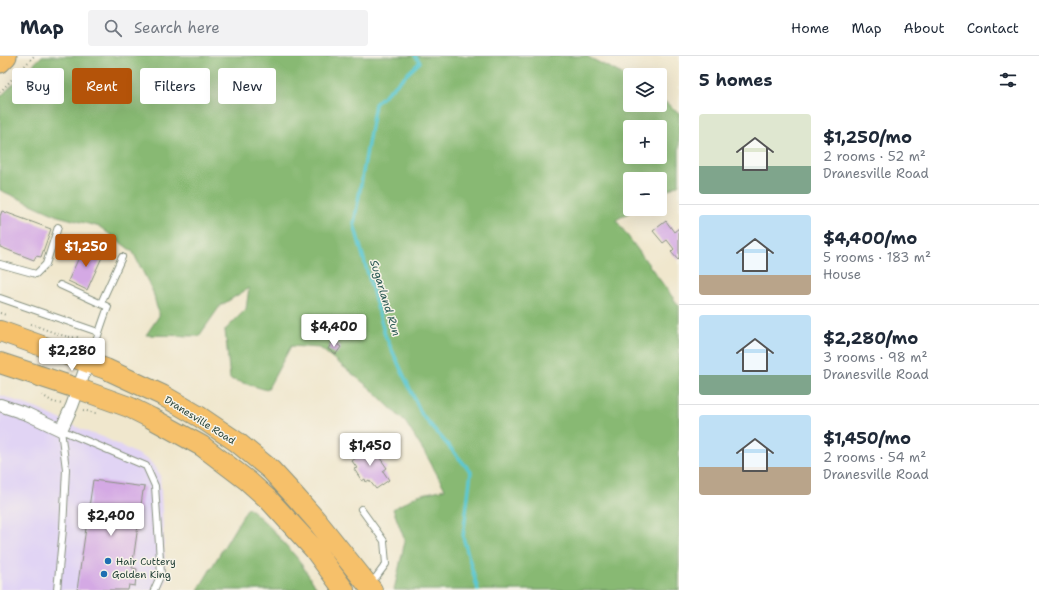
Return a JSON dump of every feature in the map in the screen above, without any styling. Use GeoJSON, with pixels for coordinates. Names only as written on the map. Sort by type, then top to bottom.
{"type":"FeatureCollection","features":[{"type":"Feature","properties":{"kind":"highway"},"geometry":{"type":"LineString","coordinates":[[0,62],[6,56]]}},
{"type":"Feature","properties":{"kind":"main road","name":"Dranesville Road"},"geometry":{"type":"LineString","coordinates":[[4,324],[162,395],[200,417],[237,442],[270,470],[293,494],[370,587]]}},
{"type":"Feature","properties":{"kind":"main road"},"geometry":{"type":"LineString","coordinates":[[0,363],[76,398],[129,407],[202,446],[248,481],[293,525],[314,549],[344,590]]}},
{"type":"Feature","properties":{"kind":"street"},"geometry":{"type":"LineString","coordinates":[[0,405],[27,414],[61,430],[76,398],[88,362]]}},
{"type":"Feature","properties":{"kind":"lane"},"geometry":{"type":"LineString","coordinates":[[0,265],[36,274],[46,264],[58,227]]}},
{"type":"Feature","properties":{"kind":"lane"},"geometry":{"type":"LineString","coordinates":[[101,303],[122,257]]}},
{"type":"Feature","properties":{"kind":"lane"},"geometry":{"type":"LineString","coordinates":[[60,285],[108,307],[88,362]]}},
{"type":"Feature","properties":{"kind":"lane"},"geometry":{"type":"LineString","coordinates":[[0,298],[98,332]]}},
{"type":"Feature","properties":{"kind":"lane"},"geometry":{"type":"LineString","coordinates":[[57,590],[63,529],[66,469],[61,430]]}},
{"type":"Feature","properties":{"kind":"lane"},"geometry":{"type":"LineString","coordinates":[[61,430],[146,466],[155,486],[162,574],[154,590]]}},
{"type":"Feature","properties":{"kind":"lane"},"geometry":{"type":"LineString","coordinates":[[361,509],[384,541],[386,564],[370,587]]}},
{"type":"Feature","properties":{"kind":"path"},"geometry":{"type":"LineString","coordinates":[[0,92],[34,56]]}},
{"type":"Feature","properties":{"kind":"path"},"geometry":{"type":"LineString","coordinates":[[0,313],[4,324]]}},
{"type":"Feature","properties":{"kind":"path"},"geometry":{"type":"LineString","coordinates":[[28,323],[64,336],[77,336],[80,340]]}},
{"type":"Feature","properties":{"kind":"path"},"geometry":{"type":"LineString","coordinates":[[38,392],[49,398],[52,402],[76,398],[94,413],[99,413]]}},
{"type":"Feature","properties":{"kind":"shaded area"},"geometry":{"type":"Polygon","coordinates":[[[0,395],[38,409],[90,433],[103,437],[149,460],[160,474],[166,582],[162,590],[0,590],[0,395]]]}},
{"type":"Feature","properties":{"kind":"green space"},"geometry":{"type":"Polygon","coordinates":[[[42,56],[586,56],[623,74],[623,112],[667,112],[667,104],[679,113],[679,184],[667,191],[667,172],[623,172],[623,216],[616,220],[679,306],[679,590],[394,590],[405,541],[393,509],[418,495],[445,489],[406,423],[370,388],[320,348],[291,346],[267,390],[230,379],[225,330],[246,309],[249,288],[220,306],[199,336],[146,335],[159,316],[153,292],[133,252],[100,227],[58,216],[0,190],[0,97],[12,85],[12,104],[64,104],[64,68],[30,68],[42,56]]]}},
{"type":"Feature","properties":{"kind":"green space"},"geometry":{"type":"Polygon","coordinates":[[[248,507],[269,526],[298,559],[318,590],[198,590],[248,507]]]}},
{"type":"Feature","properties":{"kind":"building"},"geometry":{"type":"Polygon","coordinates":[[[2,211],[51,229],[41,257],[36,256],[34,260],[0,247],[0,216],[2,211]]]}},
{"type":"Feature","properties":{"kind":"building"},"geometry":{"type":"Polygon","coordinates":[[[666,221],[674,232],[679,228],[678,260],[671,252],[674,249],[667,240],[663,243],[653,231],[666,221]]]}},
{"type":"Feature","properties":{"kind":"building"},"geometry":{"type":"Polygon","coordinates":[[[84,247],[103,255],[87,290],[68,281],[84,247]]]}},
{"type":"Feature","properties":{"kind":"building"},"geometry":{"type":"Polygon","coordinates":[[[333,341],[341,347],[336,354],[328,349],[333,341]]]}},
{"type":"Feature","properties":{"kind":"building"},"geometry":{"type":"Polygon","coordinates":[[[370,444],[387,468],[383,471],[389,480],[376,489],[369,480],[366,482],[365,479],[362,481],[354,469],[357,468],[352,461],[357,457],[355,454],[370,444]]]}},
{"type":"Feature","properties":{"kind":"building"},"geometry":{"type":"Polygon","coordinates":[[[93,480],[145,487],[143,491],[132,568],[137,569],[135,586],[129,585],[128,590],[77,590],[93,480]]]}},
{"type":"Feature","properties":{"kind":"waterway","name":"Sugarland Run"},"geometry":{"type":"LineString","coordinates":[[415,56],[420,62],[375,104],[354,224],[385,335],[422,415],[471,472],[463,537],[478,590]]}},
{"type":"Feature","properties":{"kind":"place","name":"Hair Cuttery"},"geometry":{"type":"Point","coordinates":[108,561]}},
{"type":"Feature","properties":{"kind":"place","name":"Golden King"},"geometry":{"type":"Point","coordinates":[104,574]}}]}
